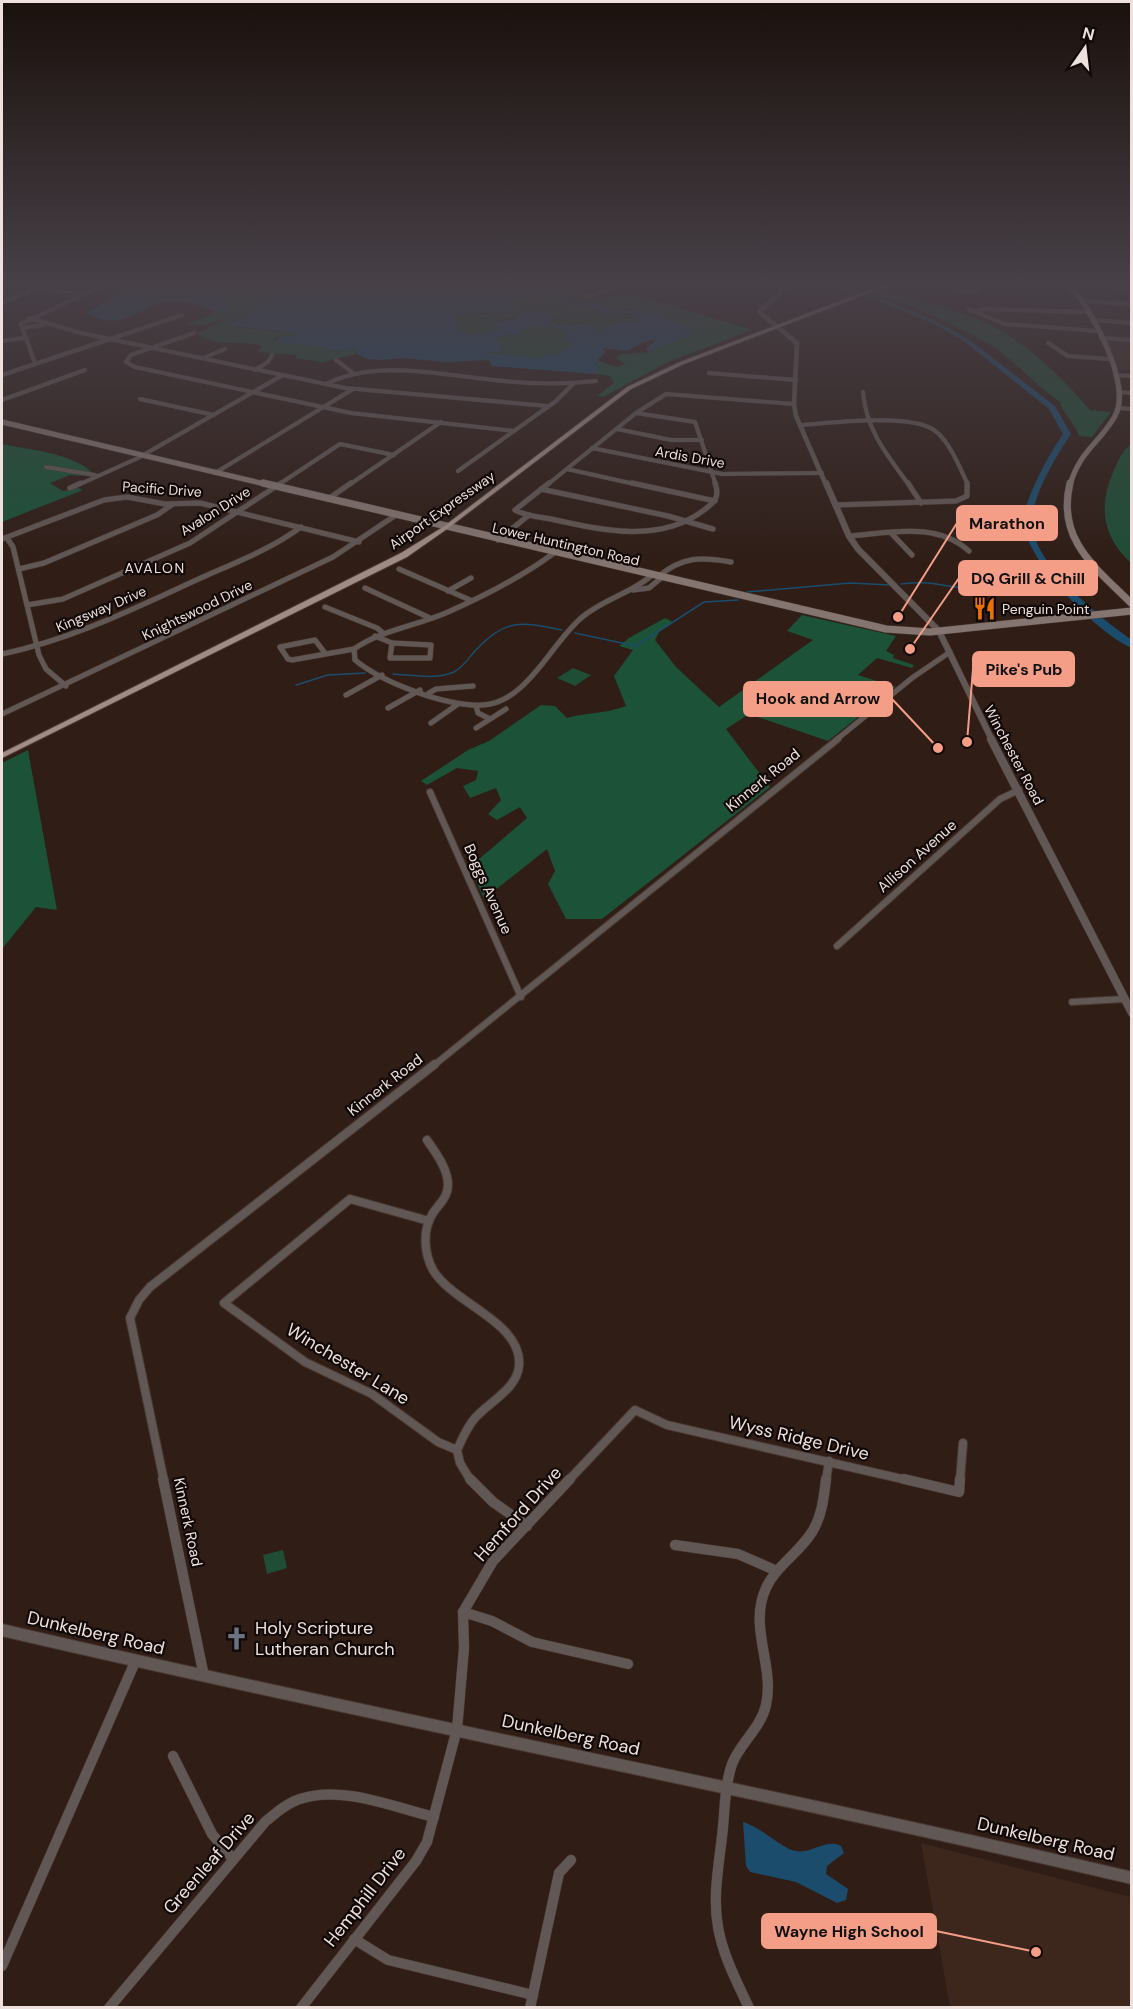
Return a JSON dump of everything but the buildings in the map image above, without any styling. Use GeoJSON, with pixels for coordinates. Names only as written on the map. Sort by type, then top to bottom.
{"type":"FeatureCollection","features":[{"type":"Feature","properties":{"kind":"main road","name":"Airport Expressway"},"geometry":{"type":"LineString","coordinates":[[2,756],[404,555],[629,388],[653,377]]}},
{"type":"Feature","properties":{"kind":"main road"},"geometry":{"type":"LineString","coordinates":[[1115,377],[1119,392],[1119,408],[1114,420],[1092,443],[1077,467],[1069,491],[1066,514],[1074,538],[1083,553],[1131,604]]}},
{"type":"Feature","properties":{"kind":"main road","name":"Lower Huntington Road"},"geometry":{"type":"LineString","coordinates":[[2,422],[873,627],[903,631],[939,631],[1131,611]]}},
{"type":"Feature","properties":{"kind":"main road","name":"Airport Expressway"},"geometry":{"type":"LineString","coordinates":[[2,750],[377,565],[441,527]]}},
{"type":"Feature","properties":{"kind":"street"},"geometry":{"type":"LineString","coordinates":[[2,400],[66,377]]}},
{"type":"Feature","properties":{"kind":"street"},"geometry":{"type":"LineString","coordinates":[[179,377],[351,413],[514,431]]}},
{"type":"Feature","properties":{"kind":"street"},"geometry":{"type":"LineString","coordinates":[[70,488],[142,456],[280,377]]}},
{"type":"Feature","properties":{"kind":"street"},"geometry":{"type":"LineString","coordinates":[[291,377],[354,389],[548,406]]}},
{"type":"Feature","properties":{"kind":"street"},"geometry":{"type":"LineString","coordinates":[[326,384],[344,377]]}},
{"type":"Feature","properties":{"kind":"street"},"geometry":{"type":"LineString","coordinates":[[476,377],[573,384],[596,381]]}},
{"type":"Feature","properties":{"kind":"street"},"geometry":{"type":"LineString","coordinates":[[756,377],[796,380]]}},
{"type":"Feature","properties":{"kind":"street","name":"Winchester Road"},"geometry":{"type":"LineString","coordinates":[[796,377],[794,404],[800,425],[849,536],[858,549],[925,614],[939,631],[972,701],[1131,1013]]}},
{"type":"Feature","properties":{"kind":"street"},"geometry":{"type":"LineString","coordinates":[[458,471],[548,406],[573,384]]}},
{"type":"Feature","properties":{"kind":"street"},"geometry":{"type":"LineString","coordinates":[[215,473],[354,389]]}},
{"type":"Feature","properties":{"kind":"street"},"geometry":{"type":"LineString","coordinates":[[863,392],[864,411],[869,423],[893,466],[908,479],[921,502]]}},
{"type":"Feature","properties":{"kind":"street"},"geometry":{"type":"LineString","coordinates":[[1119,392],[1131,393]]}},
{"type":"Feature","properties":{"kind":"street"},"geometry":{"type":"LineString","coordinates":[[636,413],[695,422],[718,491],[715,501],[700,514],[666,527],[619,531],[529,515],[515,510],[636,413],[670,393],[794,404]]}},
{"type":"Feature","properties":{"kind":"street"},"geometry":{"type":"LineString","coordinates":[[140,399],[214,415]]}},
{"type":"Feature","properties":{"kind":"street"},"geometry":{"type":"LineString","coordinates":[[1119,408],[1131,409]]}},
{"type":"Feature","properties":{"kind":"street"},"geometry":{"type":"LineString","coordinates":[[328,500],[441,422]]}},
{"type":"Feature","properties":{"kind":"street"},"geometry":{"type":"LineString","coordinates":[[800,425],[915,423],[937,432],[969,485],[969,491],[962,499],[836,505]]}},
{"type":"Feature","properties":{"kind":"street"},"geometry":{"type":"LineString","coordinates":[[616,429],[671,440],[702,440]]}},
{"type":"Feature","properties":{"kind":"street","name":"Avalon Drive"},"geometry":{"type":"LineString","coordinates":[[27,605],[56,601],[190,543],[340,444],[394,455]]}},
{"type":"Feature","properties":{"kind":"street","name":"Ardis Drive"},"geometry":{"type":"LineString","coordinates":[[592,448],[713,473],[732,475],[822,473]]}},
{"type":"Feature","properties":{"kind":"street"},"geometry":{"type":"LineString","coordinates":[[45,466],[95,475]]}},
{"type":"Feature","properties":{"kind":"street"},"geometry":{"type":"LineString","coordinates":[[567,469],[715,501]]}},
{"type":"Feature","properties":{"kind":"street"},"geometry":{"type":"LineString","coordinates":[[541,489],[688,520],[713,529]]}},
{"type":"Feature","properties":{"kind":"street","name":"Pacific Drive"},"geometry":{"type":"LineString","coordinates":[[4,538],[104,500],[133,497],[173,504],[196,502],[359,542]]}},
{"type":"Feature","properties":{"kind":"street"},"geometry":{"type":"LineString","coordinates":[[19,569],[44,563],[95,542],[157,515],[173,504]]}},
{"type":"Feature","properties":{"kind":"street","name":"Knightswood Drive"},"geometry":{"type":"LineString","coordinates":[[2,714],[66,686],[323,563],[359,542],[396,515]]}},
{"type":"Feature","properties":{"kind":"street"},"geometry":{"type":"LineString","coordinates":[[498,540],[529,515]]}},
{"type":"Feature","properties":{"kind":"street","name":"Kingsway Drive"},"geometry":{"type":"LineString","coordinates":[[2,654],[37,646],[112,619],[268,548],[302,527]]}},
{"type":"Feature","properties":{"kind":"street"},"geometry":{"type":"LineString","coordinates":[[849,536],[926,532],[947,534],[959,540],[969,551]]}},
{"type":"Feature","properties":{"kind":"street"},"geometry":{"type":"LineString","coordinates":[[891,534],[912,555]]}},
{"type":"Feature","properties":{"kind":"street"},"geometry":{"type":"LineString","coordinates":[[4,538],[13,547],[37,646],[46,669],[66,686]]}},
{"type":"Feature","properties":{"kind":"street"},"geometry":{"type":"LineString","coordinates":[[550,552],[533,565],[470,600],[430,618],[361,642],[353,655],[359,665],[458,704],[473,706],[500,701],[516,692],[580,619],[657,577]]}},
{"type":"Feature","properties":{"kind":"street"},"geometry":{"type":"LineString","coordinates":[[633,590],[649,588],[671,564],[686,558],[731,562]]}},
{"type":"Feature","properties":{"kind":"street"},"geometry":{"type":"LineString","coordinates":[[399,569],[470,600]]}},
{"type":"Feature","properties":{"kind":"street"},"geometry":{"type":"LineString","coordinates":[[448,591],[471,578]]}},
{"type":"Feature","properties":{"kind":"street"},"geometry":{"type":"LineString","coordinates":[[365,588],[430,618]]}},
{"type":"Feature","properties":{"kind":"street"},"geometry":{"type":"LineString","coordinates":[[325,607],[377,628],[383,633]]}},
{"type":"Feature","properties":{"kind":"street"},"geometry":{"type":"LineString","coordinates":[[375,636],[392,643],[431,645],[430,658],[390,658],[392,643]]}},
{"type":"Feature","properties":{"kind":"street"},"geometry":{"type":"LineString","coordinates":[[325,653],[315,640],[280,647],[288,659],[292,660],[354,650]]}},
{"type":"Feature","properties":{"kind":"street","name":"Kinnerk Road"},"geometry":{"type":"LineString","coordinates":[[204,1676],[130,1318],[139,1300],[150,1287],[521,997],[912,678],[950,652]]}},
{"type":"Feature","properties":{"kind":"street"},"geometry":{"type":"LineString","coordinates":[[346,695],[382,675]]}},
{"type":"Feature","properties":{"kind":"street"},"geometry":{"type":"LineString","coordinates":[[429,693],[436,689],[473,686]]}},
{"type":"Feature","properties":{"kind":"street"},"geometry":{"type":"LineString","coordinates":[[388,708],[420,690]]}},
{"type":"Feature","properties":{"kind":"street"},"geometry":{"type":"LineString","coordinates":[[431,723],[458,704]]}},
{"type":"Feature","properties":{"kind":"street"},"geometry":{"type":"LineString","coordinates":[[473,706],[478,713],[490,719]]}},
{"type":"Feature","properties":{"kind":"street"},"geometry":{"type":"LineString","coordinates":[[476,728],[506,709]]}},
{"type":"Feature","properties":{"kind":"street","name":"Allison Avenue"},"geometry":{"type":"LineString","coordinates":[[837,946],[1000,800],[1018,790]]}},
{"type":"Feature","properties":{"kind":"street","name":"Boggs Avenue"},"geometry":{"type":"LineString","coordinates":[[430,792],[521,997]]}},
{"type":"Feature","properties":{"kind":"street"},"geometry":{"type":"LineString","coordinates":[[1072,1002],[1124,999]]}},
{"type":"Feature","properties":{"kind":"street"},"geometry":{"type":"LineString","coordinates":[[428,1140],[446,1173],[448,1183],[444,1200],[429,1221],[426,1234],[427,1250],[434,1272],[448,1289],[504,1329],[518,1349],[519,1367],[514,1381],[478,1415],[466,1430],[457,1450],[459,1464],[465,1477],[526,1526]]}},
{"type":"Feature","properties":{"kind":"street","name":"Winchester Lane"},"geometry":{"type":"LineString","coordinates":[[429,1221],[350,1199],[224,1303],[306,1362],[372,1394],[438,1442],[457,1450]]}},
{"type":"Feature","properties":{"kind":"street","name":"Wyss Ridge Drive"},"geometry":{"type":"LineString","coordinates":[[635,1410],[667,1425],[959,1492],[963,1443]]}},
{"type":"Feature","properties":{"kind":"street","name":"Hemford Drive"},"geometry":{"type":"LineString","coordinates":[[463,1612],[493,1561],[635,1410]]}},
{"type":"Feature","properties":{"kind":"street"},"geometry":{"type":"LineString","coordinates":[[748,2007],[726,1958],[716,1913],[728,1786],[736,1755],[766,1706],[767,1685],[758,1630],[759,1610],[766,1589],[777,1571],[812,1533],[818,1522],[829,1461]]}},
{"type":"Feature","properties":{"kind":"street"},"geometry":{"type":"LineString","coordinates":[[675,1545],[738,1554],[777,1571]]}},
{"type":"Feature","properties":{"kind":"street"},"geometry":{"type":"LineString","coordinates":[[457,1729],[464,1648],[463,1612],[492,1621],[532,1642],[628,1664]]}},
{"type":"Feature","properties":{"kind":"street","name":"Dunkelberg Road"},"geometry":{"type":"LineString","coordinates":[[2,1630],[135,1662],[728,1786],[1131,1878]]}},
{"type":"Feature","properties":{"kind":"street"},"geometry":{"type":"LineString","coordinates":[[2,1966],[135,1662]]}},
{"type":"Feature","properties":{"kind":"street","name":"Hemphill Drive"},"geometry":{"type":"LineString","coordinates":[[301,2007],[416,1862],[426,1842],[434,1817],[457,1729]]}},
{"type":"Feature","properties":{"kind":"street"},"geometry":{"type":"LineString","coordinates":[[173,1756],[212,1834],[233,1859]]}},
{"type":"Feature","properties":{"kind":"street","name":"Greenleaf Drive"},"geometry":{"type":"LineString","coordinates":[[109,2007],[265,1822],[302,1798],[319,1795],[340,1796],[434,1817]]}},
{"type":"Feature","properties":{"kind":"street"},"geometry":{"type":"LineString","coordinates":[[530,2007],[559,1873],[571,1860]]}},
{"type":"Feature","properties":{"kind":"street"},"geometry":{"type":"LineString","coordinates":[[354,1939],[388,1960],[532,1995]]}},
{"type":"Feature","properties":{"kind":"shaded area"},"geometry":{"type":"Polygon","coordinates":[[[921,1843],[1131,1897],[1131,2007],[950,2007],[921,1843]]]}},
{"type":"Feature","properties":{"kind":"green space"},"geometry":{"type":"Polygon","coordinates":[[[610,377],[641,377],[603,397],[597,396],[614,383],[610,377]]]}},
{"type":"Feature","properties":{"kind":"green space"},"geometry":{"type":"Polygon","coordinates":[[[1029,377],[1059,377],[1090,410],[1111,412],[1092,437],[1079,436],[1060,402],[1029,377]]]}},
{"type":"Feature","properties":{"kind":"green space"},"geometry":{"type":"Polygon","coordinates":[[[2,444],[62,457],[84,466],[93,473],[83,476],[70,475],[50,483],[63,491],[78,488],[83,490],[2,522],[2,444]]]}},
{"type":"Feature","properties":{"kind":"green space"},"geometry":{"type":"Polygon","coordinates":[[[1131,444],[1131,563],[1109,533],[1105,500],[1118,462],[1131,444]]]}},
{"type":"Feature","properties":{"kind":"green space"},"geometry":{"type":"Polygon","coordinates":[[[802,615],[896,636],[886,651],[894,655],[893,658],[914,665],[912,668],[877,658],[858,675],[896,687],[828,741],[749,714],[726,729],[770,787],[602,919],[566,919],[548,884],[555,871],[547,849],[484,899],[470,867],[527,818],[520,807],[497,820],[488,814],[501,800],[496,788],[470,798],[463,786],[476,780],[478,771],[457,768],[427,785],[421,781],[468,750],[489,741],[541,705],[555,706],[567,718],[626,706],[614,676],[633,650],[619,646],[665,618],[673,622],[659,632],[655,640],[676,667],[719,707],[813,640],[787,631],[802,615]]]}},
{"type":"Feature","properties":{"kind":"green space"},"geometry":{"type":"Polygon","coordinates":[[[573,668],[591,675],[575,686],[557,678],[573,668]]]}},
{"type":"Feature","properties":{"kind":"green space"},"geometry":{"type":"Polygon","coordinates":[[[28,750],[57,910],[36,907],[2,949],[2,763],[28,750]]]}},
{"type":"Feature","properties":{"kind":"green space"},"geometry":{"type":"Polygon","coordinates":[[[283,1550],[287,1568],[267,1574],[263,1555],[283,1550]]]}},
{"type":"Feature","properties":{"kind":"water"},"geometry":{"type":"Polygon","coordinates":[[[743,1822],[757,1828],[791,1850],[802,1851],[830,1844],[841,1846],[844,1853],[827,1866],[826,1874],[848,1889],[846,1900],[837,1903],[796,1882],[750,1872],[746,1866],[743,1822]]]}},
{"type":"Feature","properties":{"kind":"waterway"},"geometry":{"type":"LineString","coordinates":[[1012,377],[1052,408],[1067,434],[1055,452],[1031,506],[1028,526],[1033,542],[1042,559],[1070,593],[1102,623],[1132,645]]}},
{"type":"Feature","properties":{"kind":"waterway"},"geometry":{"type":"LineString","coordinates":[[901,584],[927,583],[973,588],[1028,582],[1071,595]]}},
{"type":"Feature","properties":{"kind":"waterway"},"geometry":{"type":"LineString","coordinates":[[747,592],[850,583],[890,585]]}},
{"type":"Feature","properties":{"kind":"waterway"},"geometry":{"type":"LineString","coordinates":[[575,633],[636,646],[704,602],[738,600]]}},
{"type":"Feature","properties":{"kind":"waterway"},"geometry":{"type":"LineString","coordinates":[[393,674],[432,676],[454,672],[495,633],[514,625],[534,625],[562,630]]}},
{"type":"Feature","properties":{"kind":"waterway"},"geometry":{"type":"LineString","coordinates":[[296,685],[328,675],[365,673]]}},
{"type":"Feature","properties":{"kind":"place","name":"Penguin Point"},"geometry":{"type":"Point","coordinates":[984,609]}},
{"type":"Feature","properties":{"kind":"place","name":"Marathon"},"geometry":{"type":"Point","coordinates":[898,617]}},
{"type":"Feature","properties":{"kind":"place","name":"DQ Grill & Chill"},"geometry":{"type":"Point","coordinates":[910,649]}},
{"type":"Feature","properties":{"kind":"place","name":"Pike's Pub"},"geometry":{"type":"Point","coordinates":[967,742]}},
{"type":"Feature","properties":{"kind":"place","name":"Hook and Arrow"},"geometry":{"type":"Point","coordinates":[938,748]}},
{"type":"Feature","properties":{"kind":"place","name":"Holy Scripture Lutheran Church"},"geometry":{"type":"Point","coordinates":[237,1638]}},
{"type":"Feature","properties":{"kind":"place","name":"Wayne High School"},"geometry":{"type":"Point","coordinates":[1036,1952]}},
{"type":"Feature","properties":{"kind":"district","name":"AVALON"},"geometry":{"type":"Point","coordinates":[155,568]}}]}
